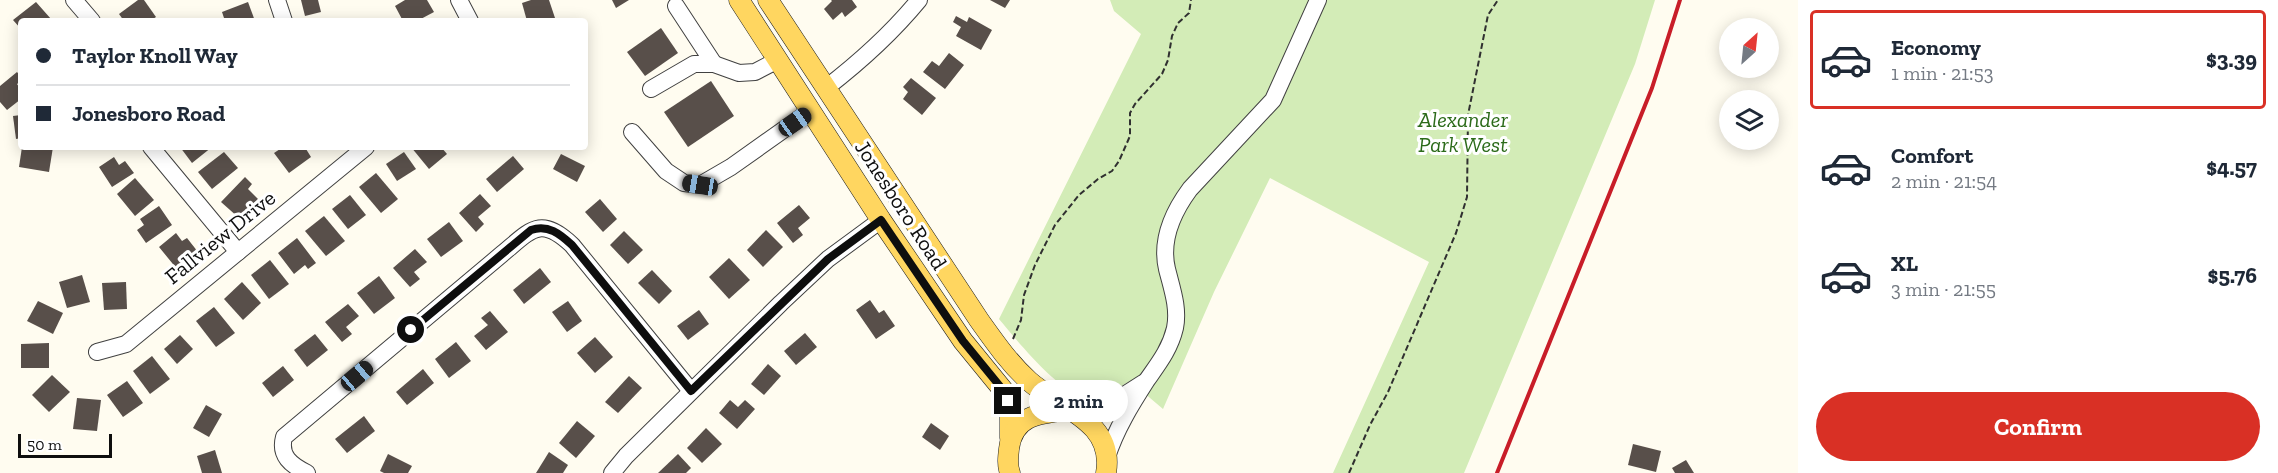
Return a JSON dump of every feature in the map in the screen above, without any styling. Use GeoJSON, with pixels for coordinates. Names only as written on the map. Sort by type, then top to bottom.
{"type":"FeatureCollection","features":[{"type":"Feature","properties":{"kind":"main road","name":"Jonesboro Road"},"geometry":{"type":"LineString","coordinates":[[739,0],[881,220],[963,341],[1003,390],[1010,412],[1008,471]]}},
{"type":"Feature","properties":{"kind":"main road","name":"Jonesboro Road"},"geometry":{"type":"LineString","coordinates":[[768,0],[1000,349],[1028,380],[1091,424],[1103,441],[1107,469]]}},
{"type":"Feature","properties":{"kind":"main road"},"geometry":{"type":"LineString","coordinates":[[1010,438],[1023,422],[1035,415],[1073,412]]}},
{"type":"Feature","properties":{"kind":"street"},"geometry":{"type":"LineString","coordinates":[[74,0],[89,18]]}},
{"type":"Feature","properties":{"kind":"street"},"geometry":{"type":"LineString","coordinates":[[277,0],[283,18]]}},
{"type":"Feature","properties":{"kind":"street"},"geometry":{"type":"LineString","coordinates":[[459,0],[468,18]]}},
{"type":"Feature","properties":{"kind":"street"},"geometry":{"type":"LineString","coordinates":[[826,88],[863,59],[919,0]]}},
{"type":"Feature","properties":{"kind":"street"},"geometry":{"type":"LineString","coordinates":[[1107,469],[1114,433],[1162,360],[1175,326],[1175,303],[1165,255],[1166,238],[1171,220],[1190,189],[1273,100],[1318,0]]}},
{"type":"Feature","properties":{"kind":"street"},"geometry":{"type":"LineString","coordinates":[[676,6],[714,64]]}},
{"type":"Feature","properties":{"kind":"street"},"geometry":{"type":"LineString","coordinates":[[651,89],[694,64],[714,64],[739,73],[755,72],[778,60]]}},
{"type":"Feature","properties":{"kind":"street"},"geometry":{"type":"LineString","coordinates":[[632,132],[666,171],[684,183],[700,185],[731,167],[810,111]]}},
{"type":"Feature","properties":{"kind":"street"},"geometry":{"type":"LineString","coordinates":[[153,150],[238,252]]}},
{"type":"Feature","properties":{"kind":"street","name":"Fallview Drive"},"geometry":{"type":"LineString","coordinates":[[97,352],[126,344],[357,150]]}},
{"type":"Feature","properties":{"kind":"street"},"geometry":{"type":"LineString","coordinates":[[612,473],[691,391],[828,259],[881,220]]}},
{"type":"Feature","properties":{"kind":"street"},"geometry":{"type":"LineString","coordinates":[[306,473],[289,464],[282,447],[284,437],[531,230],[540,227],[559,232],[576,249],[691,391]]}},
{"type":"Feature","properties":{"kind":"street"},"geometry":{"type":"LineString","coordinates":[[1073,412],[1107,406],[1147,381]]}},
{"type":"Feature","properties":{"kind":"path"},"geometry":{"type":"LineString","coordinates":[[1013,339],[1021,320],[1024,295],[1035,265],[1055,225],[1079,195],[1098,178],[1112,171],[1119,161],[1130,136],[1130,113],[1161,74],[1168,60],[1172,36],[1178,23],[1189,13],[1191,0]]}},
{"type":"Feature","properties":{"kind":"path"},"geometry":{"type":"LineString","coordinates":[[1349,473],[1370,425],[1388,392],[1456,233],[1467,197],[1468,115],[1488,15],[1498,0]]}},
{"type":"Feature","properties":{"kind":"green space","name":"Alexander Park West"},"geometry":{"type":"Polygon","coordinates":[[[1110,0],[1655,0],[1635,64],[1464,473],[1333,473],[1429,262],[1270,178],[1214,292],[1163,409],[1130,381],[1103,394],[1086,396],[1075,393],[1039,365],[999,319],[1141,34],[1114,11],[1110,0]]]}},
{"type":"Feature","properties":{"kind":"building"},"geometry":{"type":"Polygon","coordinates":[[[138,0],[144,0],[156,17],[122,18],[119,14],[138,0]]]}},
{"type":"Feature","properties":{"kind":"building"},"geometry":{"type":"Polygon","coordinates":[[[301,0],[318,0],[321,12],[305,16],[301,0]]]}},
{"type":"Feature","properties":{"kind":"building"},"geometry":{"type":"Polygon","coordinates":[[[405,0],[427,0],[434,12],[423,18],[401,18],[395,6],[405,0]]]}},
{"type":"Feature","properties":{"kind":"building"},"geometry":{"type":"Polygon","coordinates":[[[531,0],[549,0],[555,18],[526,18],[522,3],[531,0]]]}},
{"type":"Feature","properties":{"kind":"building"},"geometry":{"type":"Polygon","coordinates":[[[612,0],[629,0],[616,8],[612,0]]]}},
{"type":"Feature","properties":{"kind":"building"},"geometry":{"type":"Polygon","coordinates":[[[831,0],[852,0],[857,7],[845,17],[842,12],[833,20],[824,9],[831,0]]]}},
{"type":"Feature","properties":{"kind":"building"},"geometry":{"type":"Polygon","coordinates":[[[990,0],[1010,0],[1005,8],[990,0]]]}},
{"type":"Feature","properties":{"kind":"building"},"geometry":{"type":"Polygon","coordinates":[[[36,2],[50,18],[18,18],[18,26],[13,20],[36,2]]]}},
{"type":"Feature","properties":{"kind":"building"},"geometry":{"type":"Polygon","coordinates":[[[248,2],[254,18],[224,18],[222,12],[248,2]]]}},
{"type":"Feature","properties":{"kind":"building"},"geometry":{"type":"Polygon","coordinates":[[[956,16],[967,22],[969,17],[992,30],[981,50],[956,36],[961,27],[953,22],[956,16]]]}},
{"type":"Feature","properties":{"kind":"building"},"geometry":{"type":"Polygon","coordinates":[[[661,28],[678,53],[645,76],[627,52],[661,28]]]}},
{"type":"Feature","properties":{"kind":"building"},"geometry":{"type":"Polygon","coordinates":[[[949,53],[964,65],[945,89],[923,72],[932,61],[939,66],[949,53]]]}},
{"type":"Feature","properties":{"kind":"building"},"geometry":{"type":"Polygon","coordinates":[[[18,73],[18,101],[7,110],[0,102],[0,86],[18,73]]]}},
{"type":"Feature","properties":{"kind":"building"},"geometry":{"type":"Polygon","coordinates":[[[911,78],[936,98],[922,115],[903,99],[908,92],[903,87],[911,78]]]}},
{"type":"Feature","properties":{"kind":"building"},"geometry":{"type":"Polygon","coordinates":[[[711,81],[734,116],[688,147],[664,112],[711,81]]]}},
{"type":"Feature","properties":{"kind":"building"},"geometry":{"type":"Polygon","coordinates":[[[18,115],[18,139],[16,139],[13,116],[18,115]]]}},
{"type":"Feature","properties":{"kind":"building"},"geometry":{"type":"Polygon","coordinates":[[[22,150],[53,150],[49,172],[19,167],[22,150]]]}},
{"type":"Feature","properties":{"kind":"building"},"geometry":{"type":"Polygon","coordinates":[[[182,150],[208,150],[192,163],[182,150]]]}},
{"type":"Feature","properties":{"kind":"building"},"geometry":{"type":"Polygon","coordinates":[[[278,150],[307,150],[311,157],[289,173],[274,153],[278,150]]]}},
{"type":"Feature","properties":{"kind":"building"},"geometry":{"type":"Polygon","coordinates":[[[413,150],[444,150],[447,154],[429,169],[413,150]]]}},
{"type":"Feature","properties":{"kind":"building"},"geometry":{"type":"Polygon","coordinates":[[[224,152],[238,168],[212,189],[198,172],[224,152]]]}},
{"type":"Feature","properties":{"kind":"building"},"geometry":{"type":"Polygon","coordinates":[[[404,152],[416,169],[397,181],[386,164],[404,152]]]}},
{"type":"Feature","properties":{"kind":"building"},"geometry":{"type":"Polygon","coordinates":[[[561,154],[585,166],[577,182],[553,169],[561,154]]]}},
{"type":"Feature","properties":{"kind":"building"},"geometry":{"type":"Polygon","coordinates":[[[513,156],[524,169],[497,192],[486,179],[513,156]]]}},
{"type":"Feature","properties":{"kind":"building"},"geometry":{"type":"Polygon","coordinates":[[[114,157],[119,165],[125,161],[134,173],[112,187],[99,167],[114,157]]]}},
{"type":"Feature","properties":{"kind":"building"},"geometry":{"type":"Polygon","coordinates":[[[376,173],[398,199],[381,213],[359,187],[376,173]]]}},
{"type":"Feature","properties":{"kind":"building"},"geometry":{"type":"Polygon","coordinates":[[[245,177],[252,184],[248,189],[258,199],[239,218],[221,202],[245,177]]]}},
{"type":"Feature","properties":{"kind":"building"},"geometry":{"type":"Polygon","coordinates":[[[135,178],[154,200],[135,216],[117,194],[135,178]]]}},
{"type":"Feature","properties":{"kind":"building"},"geometry":{"type":"Polygon","coordinates":[[[480,194],[491,206],[478,217],[484,224],[476,232],[459,213],[480,194]]]}},
{"type":"Feature","properties":{"kind":"building"},"geometry":{"type":"Polygon","coordinates":[[[350,195],[366,215],[348,229],[332,209],[350,195]]]}},
{"type":"Feature","properties":{"kind":"building"},"geometry":{"type":"Polygon","coordinates":[[[600,199],[617,219],[603,232],[585,212],[600,199]]]}},
{"type":"Feature","properties":{"kind":"building"},"geometry":{"type":"Polygon","coordinates":[[[799,205],[810,218],[798,228],[803,235],[793,243],[777,223],[799,205]]]}},
{"type":"Feature","properties":{"kind":"building"},"geometry":{"type":"Polygon","coordinates":[[[159,206],[172,225],[146,243],[137,230],[144,225],[140,219],[159,206]]]}},
{"type":"Feature","properties":{"kind":"building"},"geometry":{"type":"Polygon","coordinates":[[[324,216],[345,241],[326,256],[305,231],[324,216]]]}},
{"type":"Feature","properties":{"kind":"building"},"geometry":{"type":"Polygon","coordinates":[[[449,222],[463,241],[441,257],[427,239],[449,222]]]}},
{"type":"Feature","properties":{"kind":"building"},"geometry":{"type":"Polygon","coordinates":[[[766,230],[783,247],[763,267],[747,250],[766,230]]]}},
{"type":"Feature","properties":{"kind":"building"},"geometry":{"type":"Polygon","coordinates":[[[624,231],[643,250],[628,264],[610,245],[624,231]]]}},
{"type":"Feature","properties":{"kind":"building"},"geometry":{"type":"Polygon","coordinates":[[[176,233],[182,241],[187,238],[198,252],[177,269],[159,247],[176,233]]]}},
{"type":"Feature","properties":{"kind":"building"},"geometry":{"type":"Polygon","coordinates":[[[297,238],[316,263],[308,269],[305,265],[294,274],[278,253],[297,238]]]}},
{"type":"Feature","properties":{"kind":"building"},"geometry":{"type":"Polygon","coordinates":[[[415,249],[427,262],[414,272],[420,279],[410,287],[393,268],[415,249]]]}},
{"type":"Feature","properties":{"kind":"building"},"geometry":{"type":"Polygon","coordinates":[[[729,258],[750,280],[729,299],[709,277],[729,258]]]}},
{"type":"Feature","properties":{"kind":"building"},"geometry":{"type":"Polygon","coordinates":[[[270,260],[289,284],[269,299],[251,275],[270,260]]]}},
{"type":"Feature","properties":{"kind":"building"},"geometry":{"type":"Polygon","coordinates":[[[540,268],[551,282],[524,304],[513,290],[540,268]]]}},
{"type":"Feature","properties":{"kind":"building"},"geometry":{"type":"Polygon","coordinates":[[[652,270],[672,291],[659,304],[638,283],[652,270]]]}},
{"type":"Feature","properties":{"kind":"building"},"geometry":{"type":"Polygon","coordinates":[[[82,275],[90,302],[67,308],[59,282],[82,275]]]}},
{"type":"Feature","properties":{"kind":"building"},"geometry":{"type":"Polygon","coordinates":[[[379,276],[395,298],[374,314],[357,293],[379,276]]]}},
{"type":"Feature","properties":{"kind":"building"},"geometry":{"type":"Polygon","coordinates":[[[126,282],[127,309],[104,310],[102,283],[126,282]]]}},
{"type":"Feature","properties":{"kind":"building"},"geometry":{"type":"Polygon","coordinates":[[[242,282],[261,303],[243,320],[224,299],[242,282]]]}},
{"type":"Feature","properties":{"kind":"building"},"geometry":{"type":"Polygon","coordinates":[[[870,300],[879,313],[884,310],[895,326],[876,339],[856,310],[870,300]]]}},
{"type":"Feature","properties":{"kind":"building"},"geometry":{"type":"Polygon","coordinates":[[[38,301],[63,313],[53,334],[27,321],[38,301]]]}},
{"type":"Feature","properties":{"kind":"building"},"geometry":{"type":"Polygon","coordinates":[[[568,301],[582,321],[567,332],[552,312],[568,301]]]}},
{"type":"Feature","properties":{"kind":"building"},"geometry":{"type":"Polygon","coordinates":[[[348,304],[359,316],[346,327],[352,334],[342,342],[325,322],[348,304]]]}},
{"type":"Feature","properties":{"kind":"building"},"geometry":{"type":"Polygon","coordinates":[[[214,307],[235,333],[216,347],[196,321],[214,307]]]}},
{"type":"Feature","properties":{"kind":"building"},"geometry":{"type":"Polygon","coordinates":[[[699,310],[709,324],[688,340],[677,326],[699,310]]]}},
{"type":"Feature","properties":{"kind":"building"},"geometry":{"type":"Polygon","coordinates":[[[490,311],[508,332],[486,350],[474,336],[488,325],[481,318],[490,311]]]}},
{"type":"Feature","properties":{"kind":"building"},"geometry":{"type":"Polygon","coordinates":[[[805,333],[817,347],[796,365],[784,351],[805,333]]]}},
{"type":"Feature","properties":{"kind":"building"},"geometry":{"type":"Polygon","coordinates":[[[315,334],[328,350],[307,367],[294,350],[315,334]]]}},
{"type":"Feature","properties":{"kind":"building"},"geometry":{"type":"Polygon","coordinates":[[[180,335],[193,349],[177,364],[164,349],[180,335]]]}},
{"type":"Feature","properties":{"kind":"building"},"geometry":{"type":"Polygon","coordinates":[[[595,337],[613,357],[595,373],[577,353],[595,337]]]}},
{"type":"Feature","properties":{"kind":"building"},"geometry":{"type":"Polygon","coordinates":[[[456,342],[471,361],[449,378],[435,359],[456,342]]]}},
{"type":"Feature","properties":{"kind":"building"},"geometry":{"type":"Polygon","coordinates":[[[49,343],[49,368],[21,368],[21,344],[49,343]]]}},
{"type":"Feature","properties":{"kind":"building"},"geometry":{"type":"Polygon","coordinates":[[[152,356],[170,379],[150,394],[133,371],[152,356]]]}},
{"type":"Feature","properties":{"kind":"building"},"geometry":{"type":"Polygon","coordinates":[[[768,364],[781,376],[764,395],[751,384],[768,364]]]}},
{"type":"Feature","properties":{"kind":"building"},"geometry":{"type":"Polygon","coordinates":[[[283,366],[294,380],[273,397],[262,383],[283,366]]]}},
{"type":"Feature","properties":{"kind":"building"},"geometry":{"type":"Polygon","coordinates":[[[423,369],[434,383],[407,405],[396,392],[423,369]]]}},
{"type":"Feature","properties":{"kind":"building"},"geometry":{"type":"Polygon","coordinates":[[[52,375],[70,392],[49,412],[32,395],[52,375]]]}},
{"type":"Feature","properties":{"kind":"building"},"geometry":{"type":"Polygon","coordinates":[[[629,376],[642,388],[618,413],[605,402],[629,376]]]}},
{"type":"Feature","properties":{"kind":"building"},"geometry":{"type":"Polygon","coordinates":[[[127,381],[143,403],[123,417],[107,395],[127,381]]]}},
{"type":"Feature","properties":{"kind":"building"},"geometry":{"type":"Polygon","coordinates":[[[77,398],[101,400],[97,431],[73,429],[77,398]]]}},
{"type":"Feature","properties":{"kind":"building"},"geometry":{"type":"Polygon","coordinates":[[[730,400],[738,407],[745,400],[755,409],[737,429],[719,413],[730,400]]]}},
{"type":"Feature","properties":{"kind":"building"},"geometry":{"type":"Polygon","coordinates":[[[206,405],[222,414],[209,437],[193,428],[206,405]]]}},
{"type":"Feature","properties":{"kind":"building"},"geometry":{"type":"Polygon","coordinates":[[[364,416],[375,431],[347,453],[335,439],[364,416]]]}},
{"type":"Feature","properties":{"kind":"building"},"geometry":{"type":"Polygon","coordinates":[[[577,421],[595,436],[576,458],[559,443],[577,421]]]}},
{"type":"Feature","properties":{"kind":"building"},"geometry":{"type":"Polygon","coordinates":[[[931,423],[949,436],[940,450],[922,437],[931,423]]]}},
{"type":"Feature","properties":{"kind":"building"},"geometry":{"type":"Polygon","coordinates":[[[706,428],[722,444],[702,463],[687,448],[706,428]]]}},
{"type":"Feature","properties":{"kind":"building"},"geometry":{"type":"Polygon","coordinates":[[[1633,444],[1661,451],[1656,472],[1628,465],[1633,444]]]}},
{"type":"Feature","properties":{"kind":"building"},"geometry":{"type":"Polygon","coordinates":[[[215,450],[222,473],[202,473],[197,456],[215,450]]]}},
{"type":"Feature","properties":{"kind":"building"},"geometry":{"type":"Polygon","coordinates":[[[549,452],[568,465],[563,473],[536,473],[549,452]]]}},
{"type":"Feature","properties":{"kind":"building"},"geometry":{"type":"Polygon","coordinates":[[[388,454],[412,466],[408,473],[380,471],[388,454]]]}},
{"type":"Feature","properties":{"kind":"building"},"geometry":{"type":"Polygon","coordinates":[[[678,454],[691,468],[686,473],[658,473],[678,454]]]}},
{"type":"Feature","properties":{"kind":"building"},"geometry":{"type":"Polygon","coordinates":[[[1686,460],[1694,473],[1675,473],[1672,468],[1686,460]]]}},
{"type":"Feature","properties":{"kind":"railway"},"geometry":{"type":"LineString","coordinates":[[1497,473],[1652,88],[1680,0]]}},
{"type":"Feature","properties":{"kind":"route"},"geometry":{"type":"LineString","coordinates":[[411,330],[531,230],[540,227],[559,232],[572,245],[691,391],[828,259],[881,220],[963,341],[991,374],[1008,401]]}}]}
